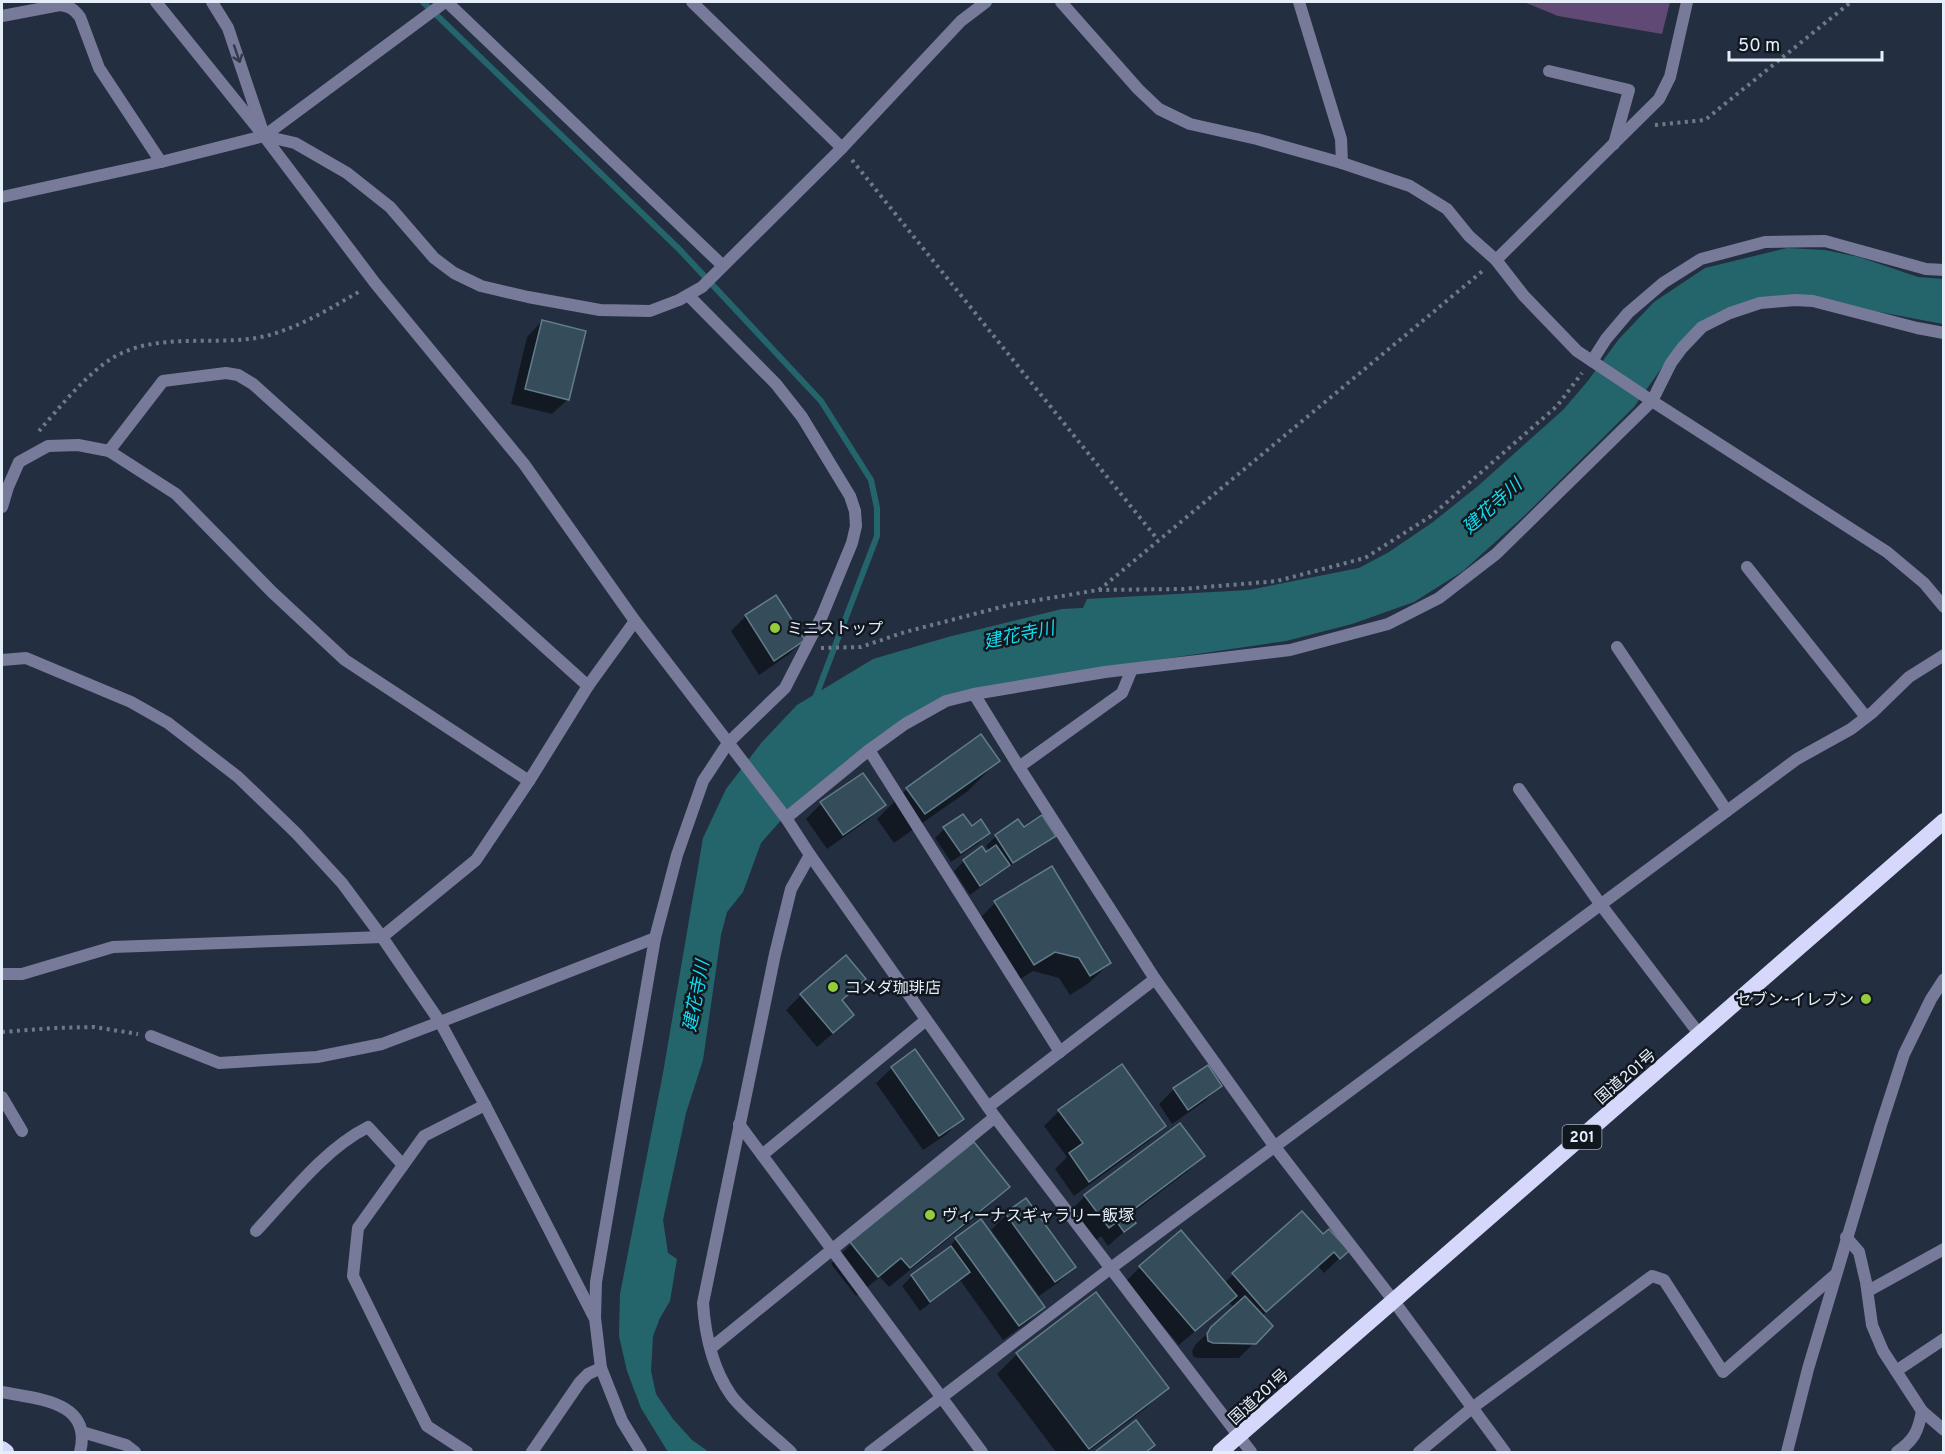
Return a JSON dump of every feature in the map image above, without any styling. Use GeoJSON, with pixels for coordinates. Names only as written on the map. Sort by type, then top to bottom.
{"type":"FeatureCollection","features":[{"type":"Feature","properties":{"kind":"highway","name":"国道201号"},"geometry":{"type":"LineString","coordinates":[[1220,1452],[1944,821]]}},
{"type":"Feature","properties":{"kind":"highway"},"geometry":{"type":"LineString","coordinates":[[2,1449],[6,1452]]}},
{"type":"Feature","properties":{"kind":"street"},"geometry":{"type":"LineString","coordinates":[[156,2],[264,136],[375,283],[524,464],[635,621],[786,818],[992,1112],[1251,1452]]}},
{"type":"Feature","properties":{"kind":"street"},"geometry":{"type":"LineString","coordinates":[[212,2],[228,28],[264,136]]}},
{"type":"Feature","properties":{"kind":"street"},"geometry":{"type":"LineString","coordinates":[[2,197],[161,162],[264,136],[446,2],[722,265]]}},
{"type":"Feature","properties":{"kind":"street"},"geometry":{"type":"LineString","coordinates":[[693,2],[842,148]]}},
{"type":"Feature","properties":{"kind":"street"},"geometry":{"type":"LineString","coordinates":[[264,136],[295,143],[348,173],[390,207],[434,258],[454,273],[481,286],[600,310],[650,311],[702,287],[842,148],[961,21],[986,2]]}},
{"type":"Feature","properties":{"kind":"street"},"geometry":{"type":"LineString","coordinates":[[1061,2],[1138,89],[1159,109],[1190,124],[1257,139],[1342,163],[1410,186],[1447,209],[1469,236],[1496,260],[1524,296],[1577,351],[1887,552],[1924,583],[1944,607]]}},
{"type":"Feature","properties":{"kind":"street"},"geometry":{"type":"LineString","coordinates":[[1299,2],[1341,139],[1342,163]]}},
{"type":"Feature","properties":{"kind":"street"},"geometry":{"type":"LineString","coordinates":[[1496,260],[1659,99],[1670,77],[1687,2]]}},
{"type":"Feature","properties":{"kind":"street"},"geometry":{"type":"LineString","coordinates":[[2,16],[60,6],[67,6],[75,10],[80,17],[99,68],[161,162]]}},
{"type":"Feature","properties":{"kind":"street"},"geometry":{"type":"LineString","coordinates":[[1549,71],[1629,90],[1614,145]]}},
{"type":"Feature","properties":{"kind":"street"},"geometry":{"type":"LineString","coordinates":[[1594,362],[1606,339],[1628,313],[1663,283],[1701,259],[1765,242],[1825,241],[1926,269],[1944,270]]}},
{"type":"Feature","properties":{"kind":"street"},"geometry":{"type":"LineString","coordinates":[[641,1452],[622,1421],[601,1368],[595,1318],[596,1282],[655,938],[676,855],[703,782],[785,688],[822,616],[852,543],[856,526],[850,496],[801,417],[776,384],[688,295]]}},
{"type":"Feature","properties":{"kind":"street"},"geometry":{"type":"LineString","coordinates":[[786,818],[904,724],[946,701],[974,694],[1132,669],[1290,650],[1388,624],[1439,598],[1496,554],[1648,399],[1682,348],[1702,327],[1730,313],[1760,303],[1795,300],[1813,302],[1944,333]]}},
{"type":"Feature","properties":{"kind":"street"},"geometry":{"type":"LineString","coordinates":[[109,451],[163,381],[226,373],[238,375],[254,384],[588,686]]}},
{"type":"Feature","properties":{"kind":"street"},"geometry":{"type":"LineString","coordinates":[[2,507],[19,462],[48,447],[78,445],[109,451],[176,494],[272,592],[345,660],[530,781]]}},
{"type":"Feature","properties":{"kind":"street"},"geometry":{"type":"LineString","coordinates":[[1747,567],[1866,717]]}},
{"type":"Feature","properties":{"kind":"street"},"geometry":{"type":"LineString","coordinates":[[2,974],[22,974],[113,947],[382,937],[476,860],[530,781],[588,686],[635,621]]}},
{"type":"Feature","properties":{"kind":"street"},"geometry":{"type":"LineString","coordinates":[[1617,647],[1727,811]]}},
{"type":"Feature","properties":{"kind":"street"},"geometry":{"type":"LineString","coordinates":[[870,1452],[1111,1268],[1797,759],[1851,729],[1909,677],[1944,655]]}},
{"type":"Feature","properties":{"kind":"street"},"geometry":{"type":"LineString","coordinates":[[2,660],[26,658],[131,702],[168,723],[238,777],[296,833],[342,883],[440,1022],[595,1318]]}},
{"type":"Feature","properties":{"kind":"street"},"geometry":{"type":"LineString","coordinates":[[1019,767],[1122,693],[1132,669]]}},
{"type":"Feature","properties":{"kind":"street"},"geometry":{"type":"LineString","coordinates":[[974,694],[1155,979],[1275,1147],[1505,1452]]}},
{"type":"Feature","properties":{"kind":"street"},"geometry":{"type":"LineString","coordinates":[[869,750],[1060,1052]]}},
{"type":"Feature","properties":{"kind":"street"},"geometry":{"type":"LineString","coordinates":[[1519,789],[1601,905],[1700,1035]]}},
{"type":"Feature","properties":{"kind":"street"},"geometry":{"type":"LineString","coordinates":[[791,1452],[731,1395],[720,1374],[711,1348],[705,1326],[703,1303],[775,954],[791,889],[810,855]]}},
{"type":"Feature","properties":{"kind":"street"},"geometry":{"type":"LineString","coordinates":[[151,1036],[219,1063],[317,1056],[382,1044],[655,938]]}},
{"type":"Feature","properties":{"kind":"street"},"geometry":{"type":"LineString","coordinates":[[1787,1452],[1846,1237],[1904,1054],[1944,978]]}},
{"type":"Feature","properties":{"kind":"street"},"geometry":{"type":"LineString","coordinates":[[711,1348],[832,1250],[1060,1052],[1155,979]]}},
{"type":"Feature","properties":{"kind":"street"},"geometry":{"type":"LineString","coordinates":[[762,1155],[926,1020]]}},
{"type":"Feature","properties":{"kind":"street"},"geometry":{"type":"LineString","coordinates":[[2,1097],[22,1131]]}},
{"type":"Feature","properties":{"kind":"street"},"geometry":{"type":"LineString","coordinates":[[467,1452],[427,1426],[353,1276],[358,1228],[424,1136],[485,1105]]}},
{"type":"Feature","properties":{"kind":"street"},"geometry":{"type":"LineString","coordinates":[[739,1124],[982,1452]]}},
{"type":"Feature","properties":{"kind":"street"},"geometry":{"type":"LineString","coordinates":[[256,1231],[326,1157],[350,1136],[368,1127],[403,1165]]}},
{"type":"Feature","properties":{"kind":"street"},"geometry":{"type":"LineString","coordinates":[[1846,1237],[1859,1252],[1868,1291],[1872,1325],[1883,1351],[1922,1411],[1944,1430]]}},
{"type":"Feature","properties":{"kind":"street"},"geometry":{"type":"LineString","coordinates":[[1868,1291],[1944,1249]]}},
{"type":"Feature","properties":{"kind":"street"},"geometry":{"type":"LineString","coordinates":[[1419,1452],[1472,1408],[1652,1276],[1664,1280],[1723,1372],[1836,1274]]}},
{"type":"Feature","properties":{"kind":"street"},"geometry":{"type":"LineString","coordinates":[[1896,1371],[1944,1339]]}},
{"type":"Feature","properties":{"kind":"street"},"geometry":{"type":"LineString","coordinates":[[532,1452],[580,1382],[588,1374],[601,1368]]}},
{"type":"Feature","properties":{"kind":"street"},"geometry":{"type":"LineString","coordinates":[[2,1392],[59,1405],[68,1410],[80,1423],[82,1432],[80,1452]]}},
{"type":"Feature","properties":{"kind":"street"},"geometry":{"type":"LineString","coordinates":[[1897,1452],[1911,1442],[1919,1427],[1922,1411]]}},
{"type":"Feature","properties":{"kind":"street"},"geometry":{"type":"LineString","coordinates":[[82,1432],[126,1445],[135,1452]]}},
{"type":"Feature","properties":{"kind":"path"},"geometry":{"type":"LineString","coordinates":[[1633,126],[1705,120],[1851,2]]}},
{"type":"Feature","properties":{"kind":"path"},"geometry":{"type":"LineString","coordinates":[[842,148],[1158,540]]}},
{"type":"Feature","properties":{"kind":"path"},"geometry":{"type":"LineString","coordinates":[[1098,590],[1496,260]]}},
{"type":"Feature","properties":{"kind":"path"},"geometry":{"type":"LineString","coordinates":[[19,462],[33,438],[79,386],[114,357],[149,344],[250,339],[280,332],[327,310],[375,283]]}},
{"type":"Feature","properties":{"kind":"path"},"geometry":{"type":"LineString","coordinates":[[806,649],[861,647],[905,632],[1009,605],[1098,590],[1183,589],[1277,581],[1365,558],[1431,516],[1557,406],[1594,362]]}},
{"type":"Feature","properties":{"kind":"path"},"geometry":{"type":"LineString","coordinates":[[2,1032],[94,1028],[151,1036]]}},
{"type":"Feature","properties":{"kind":"shaded area"},"geometry":{"type":"Polygon","coordinates":[[[1524,2],[1670,2],[1662,34],[1558,16],[1524,2]]]}},
{"type":"Feature","properties":{"kind":"water","name":"建花寺川"},"geometry":{"type":"Polygon","coordinates":[[[1787,248],[1825,250],[1859,257],[1918,277],[1943,279],[1943,324],[1806,298],[1725,311],[1675,349],[1634,407],[1523,517],[1463,571],[1414,602],[1352,624],[1286,641],[1096,669],[945,699],[799,800],[761,843],[743,892],[727,912],[721,935],[703,1060],[686,1113],[663,1220],[668,1253],[677,1259],[670,1301],[653,1336],[651,1371],[656,1394],[673,1419],[692,1440],[709,1452],[668,1452],[641,1408],[627,1371],[619,1336],[620,1294],[663,1073],[703,838],[726,789],[762,742],[797,705],[873,659],[948,637],[1062,609],[1083,608],[1087,599],[1249,590],[1359,568],[1389,552],[1433,522],[1478,486],[1563,410],[1619,339],[1654,302],[1705,268],[1787,248]]]}},
{"type":"Feature","properties":{"kind":"building"},"geometry":{"type":"Polygon","coordinates":[[[542,320],[586,331],[569,400],[525,389],[542,320]]]}},
{"type":"Feature","properties":{"kind":"building","name":"ミニストップ"},"geometry":{"type":"Polygon","coordinates":[[[776,595],[805,640],[774,661],[745,615],[776,595]]]}},
{"type":"Feature","properties":{"kind":"building"},"geometry":{"type":"Polygon","coordinates":[[[981,734],[1000,761],[925,814],[906,788],[981,734]]]}},
{"type":"Feature","properties":{"kind":"building"},"geometry":{"type":"Polygon","coordinates":[[[863,773],[886,805],[843,835],[820,802],[863,773]]]}},
{"type":"Feature","properties":{"kind":"building"},"geometry":{"type":"Polygon","coordinates":[[[963,814],[972,826],[981,819],[990,833],[961,853],[943,827],[963,814]]]}},
{"type":"Feature","properties":{"kind":"building"},"geometry":{"type":"Polygon","coordinates":[[[1042,815],[1056,836],[1013,863],[995,835],[1018,819],[1024,827],[1042,815]]]}},
{"type":"Feature","properties":{"kind":"building"},"geometry":{"type":"Polygon","coordinates":[[[996,845],[1010,865],[980,886],[963,860],[982,846],[986,852],[996,845]]]}},
{"type":"Feature","properties":{"kind":"building"},"geometry":{"type":"Polygon","coordinates":[[[1052,866],[1111,963],[1090,976],[1079,958],[1055,952],[1034,965],[994,901],[1052,866]]]}},
{"type":"Feature","properties":{"kind":"building","name":"コメダ珈琲店"},"geometry":{"type":"Polygon","coordinates":[[[846,955],[866,979],[842,1000],[854,1015],[833,1033],[800,994],[846,955]]]}},
{"type":"Feature","properties":{"kind":"building"},"geometry":{"type":"Polygon","coordinates":[[[915,1049],[964,1119],[939,1136],[891,1067],[915,1049]]]}},
{"type":"Feature","properties":{"kind":"building"},"geometry":{"type":"Polygon","coordinates":[[[1122,1064],[1166,1126],[1089,1182],[1069,1153],[1083,1143],[1058,1110],[1122,1064]]]}},
{"type":"Feature","properties":{"kind":"building"},"geometry":{"type":"Polygon","coordinates":[[[1208,1065],[1222,1086],[1188,1110],[1173,1088],[1208,1065]]]}},
{"type":"Feature","properties":{"kind":"building"},"geometry":{"type":"Polygon","coordinates":[[[1180,1123],[1205,1156],[1129,1213],[1136,1223],[1124,1232],[1117,1222],[1109,1228],[1084,1195],[1180,1123]]]}},
{"type":"Feature","properties":{"kind":"building","name":"ヴィーナスギャラリー飯塚"},"geometry":{"type":"Polygon","coordinates":[[[974,1142],[1010,1187],[910,1268],[901,1258],[878,1277],[850,1242],[974,1142]]]}},
{"type":"Feature","properties":{"kind":"building"},"geometry":{"type":"Polygon","coordinates":[[[1026,1198],[1076,1267],[1055,1282],[1005,1213],[1026,1198]]]}},
{"type":"Feature","properties":{"kind":"building"},"geometry":{"type":"Polygon","coordinates":[[[1302,1211],[1323,1234],[1329,1229],[1349,1251],[1340,1259],[1334,1252],[1266,1312],[1232,1273],[1302,1211]]]}},
{"type":"Feature","properties":{"kind":"building"},"geometry":{"type":"Polygon","coordinates":[[[981,1219],[1045,1307],[1019,1326],[955,1238],[981,1219]]]}},
{"type":"Feature","properties":{"kind":"building"},"geometry":{"type":"Polygon","coordinates":[[[1181,1230],[1237,1296],[1195,1331],[1139,1266],[1181,1230]]]}},
{"type":"Feature","properties":{"kind":"building"},"geometry":{"type":"Polygon","coordinates":[[[951,1246],[970,1272],[930,1302],[911,1275],[951,1246]]]}},
{"type":"Feature","properties":{"kind":"building"},"geometry":{"type":"Polygon","coordinates":[[[1096,1292],[1169,1388],[1089,1449],[1016,1353],[1096,1292]]]}},
{"type":"Feature","properties":{"kind":"building"},"geometry":{"type":"Polygon","coordinates":[[[1245,1296],[1273,1326],[1256,1344],[1208,1341],[1207,1334],[1211,1327],[1245,1296]]]}},
{"type":"Feature","properties":{"kind":"building"},"geometry":{"type":"Polygon","coordinates":[[[1136,1420],[1155,1445],[1146,1452],[1095,1452],[1136,1420]]]}},
{"type":"Feature","properties":{"kind":"waterway"},"geometry":{"type":"LineString","coordinates":[[423,2],[679,249],[821,401],[871,480],[877,508],[877,536],[814,701]]}},
{"type":"Feature","properties":{"kind":"place","name":"ミニストップ"},"geometry":{"type":"Point","coordinates":[775,628]}},
{"type":"Feature","properties":{"kind":"place","name":"コメダ珈琲店"},"geometry":{"type":"Point","coordinates":[833,987]}},
{"type":"Feature","properties":{"kind":"place","name":"セブン-イレブン"},"geometry":{"type":"Point","coordinates":[1866,999]}},
{"type":"Feature","properties":{"kind":"place","name":"ヴィーナスギャラリー飯塚"},"geometry":{"type":"Point","coordinates":[930,1215]}}]}
